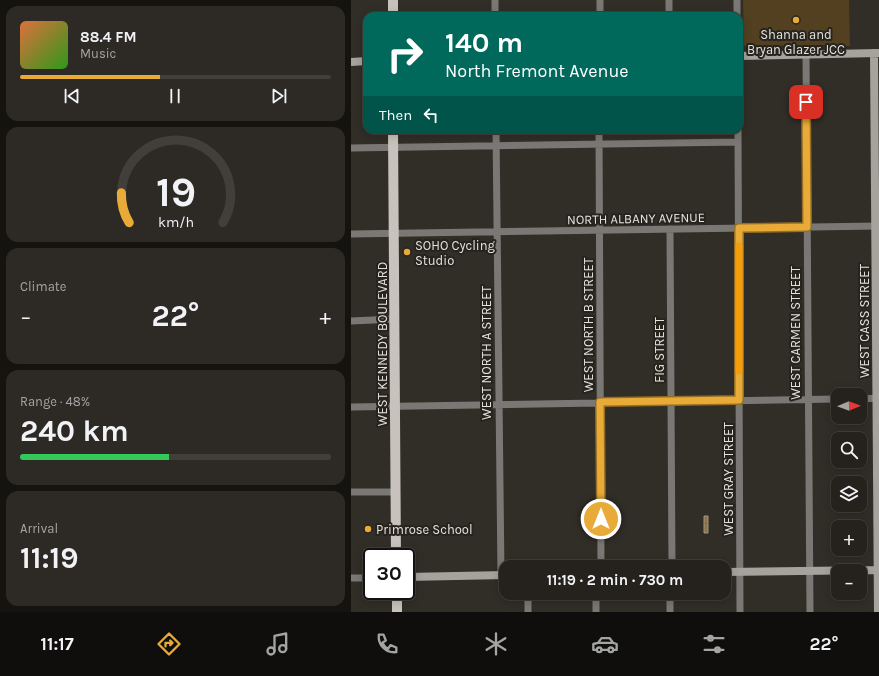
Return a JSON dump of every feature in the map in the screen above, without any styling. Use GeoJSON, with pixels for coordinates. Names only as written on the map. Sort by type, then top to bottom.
{"type":"FeatureCollection","features":[{"type":"Feature","properties":{"kind":"main road"},"geometry":{"type":"LineString","coordinates":[[393,0],[393,12]]}},
{"type":"Feature","properties":{"kind":"main road","name":"WEST KENNEDY BOULEVARD"},"geometry":{"type":"LineString","coordinates":[[393,134],[396,548]]}},
{"type":"Feature","properties":{"kind":"main road"},"geometry":{"type":"LineString","coordinates":[[397,600],[397,612]]}},
{"type":"Feature","properties":{"kind":"street"},"geometry":{"type":"LineString","coordinates":[[495,0],[495,12]]}},
{"type":"Feature","properties":{"kind":"street"},"geometry":{"type":"LineString","coordinates":[[600,0],[600,12]]}},
{"type":"Feature","properties":{"kind":"street"},"geometry":{"type":"LineString","coordinates":[[669,0],[669,12]]}},
{"type":"Feature","properties":{"kind":"street"},"geometry":{"type":"LineString","coordinates":[[737,0],[737,12]]}},
{"type":"Feature","properties":{"kind":"street"},"geometry":{"type":"LineString","coordinates":[[743,56],[877,53]]}},
{"type":"Feature","properties":{"kind":"street","name":"WEST CASS STREET"},"geometry":{"type":"LineString","coordinates":[[877,53],[878,612]]}},
{"type":"Feature","properties":{"kind":"street","name":"WEST CARMEN STREET"},"geometry":{"type":"LineString","coordinates":[[806,54],[810,612]]}},
{"type":"Feature","properties":{"kind":"street"},"geometry":{"type":"LineString","coordinates":[[351,62],[363,62]]}},
{"type":"Feature","properties":{"kind":"street","name":"WEST NORTH A STREET"},"geometry":{"type":"LineString","coordinates":[[496,134],[498,404],[503,560]]}},
{"type":"Feature","properties":{"kind":"street","name":"WEST NORTH B STREET"},"geometry":{"type":"LineString","coordinates":[[599,134],[601,560]]}},
{"type":"Feature","properties":{"kind":"street","name":"WEST GRAY STREET"},"geometry":{"type":"LineString","coordinates":[[738,134],[741,612]]}},
{"type":"Feature","properties":{"kind":"street"},"geometry":{"type":"LineString","coordinates":[[351,148],[738,142]]}},
{"type":"Feature","properties":{"kind":"street","name":"NORTH ALBANY AVENUE"},"geometry":{"type":"LineString","coordinates":[[351,234],[877,226]]}},
{"type":"Feature","properties":{"kind":"street","name":"FIG STREET"},"geometry":{"type":"LineString","coordinates":[[670,229],[672,560]]}},
{"type":"Feature","properties":{"kind":"street"},"geometry":{"type":"LineString","coordinates":[[351,321],[395,320]]}},
{"type":"Feature","properties":{"kind":"street"},"geometry":{"type":"LineString","coordinates":[[867,399],[878,398]]}},
{"type":"Feature","properties":{"kind":"street"},"geometry":{"type":"LineString","coordinates":[[351,407],[831,399]]}},
{"type":"Feature","properties":{"kind":"street"},"geometry":{"type":"LineString","coordinates":[[351,492],[396,492]]}},
{"type":"Feature","properties":{"kind":"street"},"geometry":{"type":"LineString","coordinates":[[731,572],[878,570]]}},
{"type":"Feature","properties":{"kind":"street"},"geometry":{"type":"LineString","coordinates":[[415,577],[499,575]]}},
{"type":"Feature","properties":{"kind":"street"},"geometry":{"type":"LineString","coordinates":[[351,578],[363,578]]}},
{"type":"Feature","properties":{"kind":"street"},"geometry":{"type":"LineString","coordinates":[[528,600],[528,612]]}},
{"type":"Feature","properties":{"kind":"street"},"geometry":{"type":"LineString","coordinates":[[596,600],[596,612]]}},
{"type":"Feature","properties":{"kind":"street"},"geometry":{"type":"LineString","coordinates":[[670,600],[670,612]]}},
{"type":"Feature","properties":{"kind":"shaded area","name":"Shanna and Bryan Glazer JCC"},"geometry":{"type":"Polygon","coordinates":[[[743,0],[849,0],[850,46],[744,46],[743,0]]]}},
{"type":"Feature","properties":{"kind":"water"},"geometry":{"type":"Polygon","coordinates":[[[704,516],[708,516],[708,533],[704,533],[704,516]]]}},
{"type":"Feature","properties":{"kind":"slow traffic"},"geometry":{"type":"LineString","coordinates":[[739,246],[739,371]]}},
{"type":"Feature","properties":{"kind":"place","name":"Shanna and Bryan Glazer JCC"},"geometry":{"type":"Point","coordinates":[796,20]}},
{"type":"Feature","properties":{"kind":"place","name":"SOHO Cycling Studio"},"geometry":{"type":"Point","coordinates":[407,252]}},
{"type":"Feature","properties":{"kind":"place","name":"Primrose School"},"geometry":{"type":"Point","coordinates":[368,529]}},
{"type":"Feature","properties":{"kind":"route"},"geometry":{"type":"LineString","coordinates":[[601,519],[600,402],[739,400],[739,228],[807,227],[806,102]]}}]}
